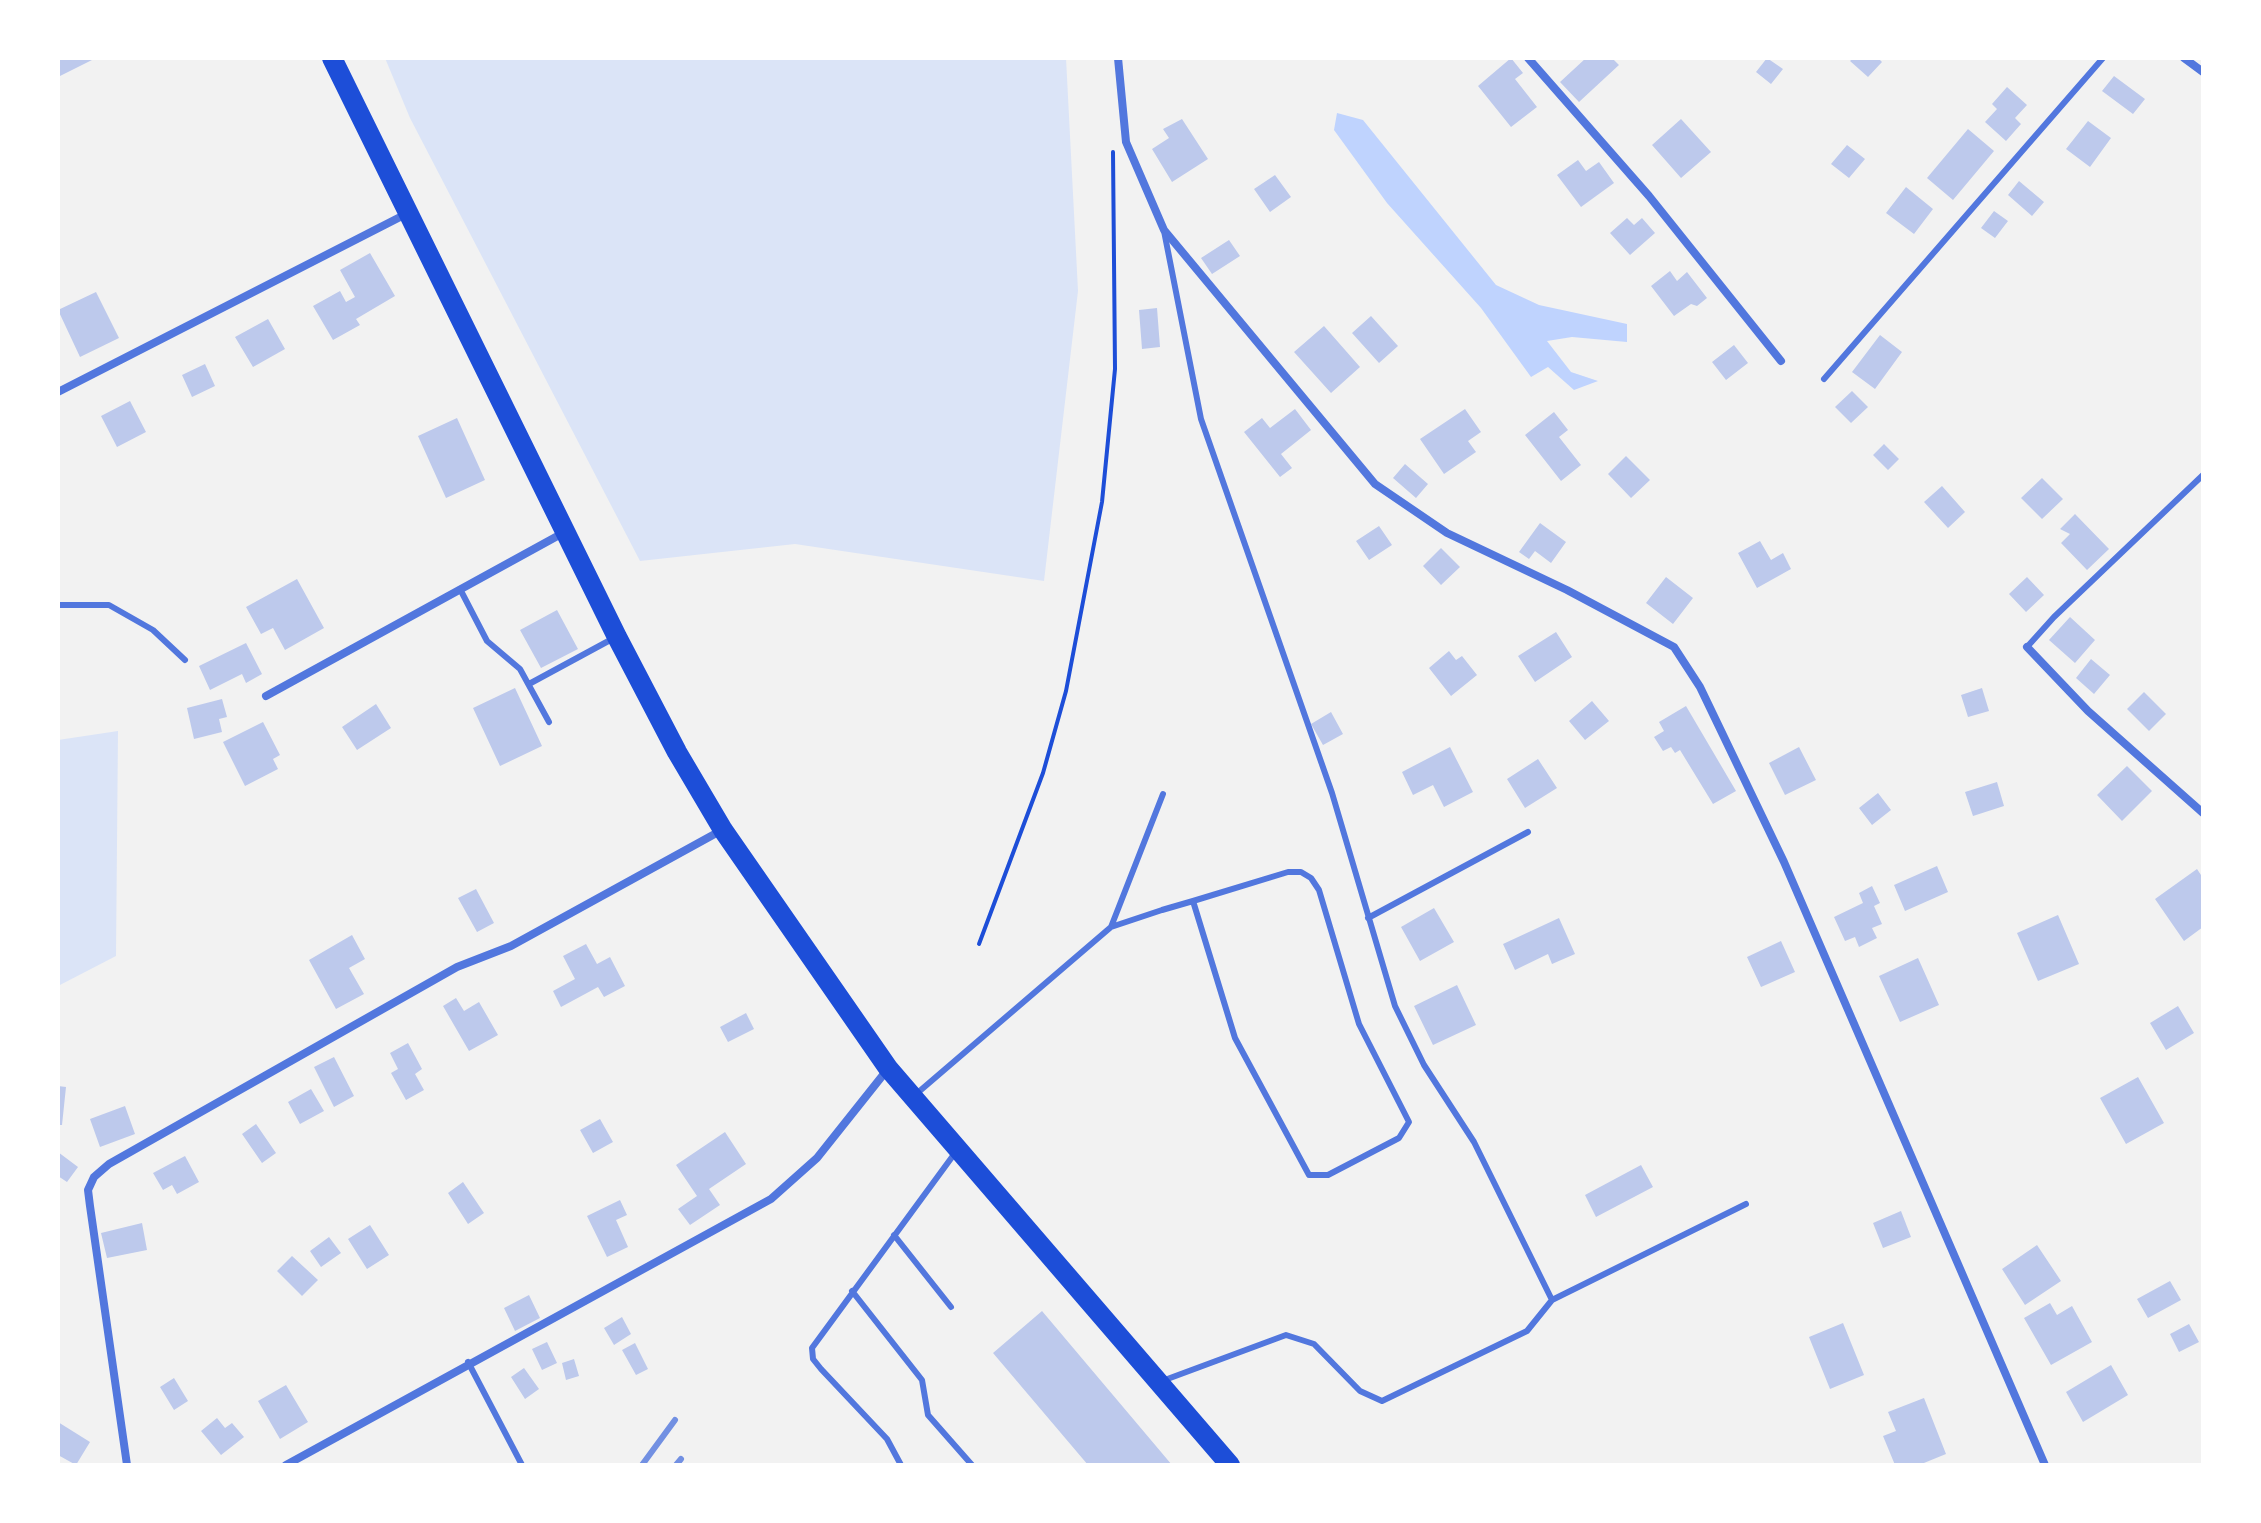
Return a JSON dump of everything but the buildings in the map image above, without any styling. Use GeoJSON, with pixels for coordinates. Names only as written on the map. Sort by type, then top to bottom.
{"type":"FeatureCollection","features":[{"type":"Feature","properties":{"kind":"main road"},"geometry":{"type":"LineString","coordinates":[[332,58],[617,637],[677,752],[723,830],[888,1068],[1230,1465]]}},
{"type":"Feature","properties":{"kind":"street"},"geometry":{"type":"LineString","coordinates":[[1118,58],[1126,142],[1164,230],[1375,484],[1447,533],[1567,590],[1674,647],[1700,687],[1784,862],[2045,1465]]}},
{"type":"Feature","properties":{"kind":"street"},"geometry":{"type":"LineString","coordinates":[[1528,58],[1649,196],[1781,361]]}},
{"type":"Feature","properties":{"kind":"street"},"geometry":{"type":"LineString","coordinates":[[2184,58],[2203,72]]}},
{"type":"Feature","properties":{"kind":"street"},"geometry":{"type":"LineString","coordinates":[[58,392],[409,213]]}},
{"type":"Feature","properties":{"kind":"street"},"geometry":{"type":"LineString","coordinates":[[266,696],[565,532]]}},
{"type":"Feature","properties":{"kind":"street"},"geometry":{"type":"LineString","coordinates":[[2027,647],[2088,711],[2203,813]]}},
{"type":"Feature","properties":{"kind":"street"},"geometry":{"type":"LineString","coordinates":[[127,1465],[88,1190],[94,1177],[109,1164],[457,967],[511,946],[723,830]]}},
{"type":"Feature","properties":{"kind":"street"},"geometry":{"type":"LineString","coordinates":[[286,1465],[468,1362],[771,1199],[817,1158],[888,1068]]}},
{"type":"Feature","properties":{"kind":"lane"},"geometry":{"type":"LineString","coordinates":[[1824,379],[2103,58]]}},
{"type":"Feature","properties":{"kind":"lane"},"geometry":{"type":"LineString","coordinates":[[1164,230],[1201,419],[1332,793],[1395,1006],[1424,1065],[1474,1142],[1552,1300]]}},
{"type":"Feature","properties":{"kind":"lane"},"geometry":{"type":"LineString","coordinates":[[2027,647],[2054,617],[2203,475]]}},
{"type":"Feature","properties":{"kind":"lane"},"geometry":{"type":"LineString","coordinates":[[460,589],[493,650],[520,669],[549,722]]}},
{"type":"Feature","properties":{"kind":"lane"},"geometry":{"type":"LineString","coordinates":[[58,605],[109,605],[153,630],[185,660]]}},
{"type":"Feature","properties":{"kind":"lane"},"geometry":{"type":"LineString","coordinates":[[529,684],[617,637]]}},
{"type":"Feature","properties":{"kind":"lane"},"geometry":{"type":"LineString","coordinates":[[1111,927],[1163,794]]}},
{"type":"Feature","properties":{"kind":"lane"},"geometry":{"type":"LineString","coordinates":[[1368,918],[1528,832]]}},
{"type":"Feature","properties":{"kind":"lane"},"geometry":{"type":"LineString","coordinates":[[912,1097],[1111,927],[1193,901],[1288,872],[1301,872],[1311,878],[1319,890],[1359,1024],[1409,1122],[1399,1138],[1328,1175],[1309,1175],[1235,1038],[1193,901]]}},
{"type":"Feature","properties":{"kind":"lane"},"geometry":{"type":"LineString","coordinates":[[901,1465],[887,1439],[813,1359],[812,1348],[820,1333],[957,1150]]}},
{"type":"Feature","properties":{"kind":"lane"},"geometry":{"type":"LineString","coordinates":[[1159,1382],[1286,1335],[1314,1344],[1360,1391],[1371,1399],[1382,1401],[1527,1331],[1552,1300],[1746,1204]]}},
{"type":"Feature","properties":{"kind":"lane"},"geometry":{"type":"LineString","coordinates":[[894,1235],[951,1307]]}},
{"type":"Feature","properties":{"kind":"lane"},"geometry":{"type":"LineString","coordinates":[[852,1291],[922,1380],[928,1415],[972,1465]]}},
{"type":"Feature","properties":{"kind":"lane"},"geometry":{"type":"LineString","coordinates":[[468,1362],[522,1465]]}},
{"type":"Feature","properties":{"kind":"path"},"geometry":{"type":"LineString","coordinates":[[979,944],[1038,786],[1062,705],[1102,502],[1115,369],[1113,142]]}},
{"type":"Feature","properties":{"kind":"shaded area"},"geometry":{"type":"Polygon","coordinates":[[[385,58],[1066,58],[1078,291],[1044,581],[795,544],[640,561],[410,118],[385,58]]]}},
{"type":"Feature","properties":{"kind":"shaded area"},"geometry":{"type":"Polygon","coordinates":[[[118,731],[116,956],[58,986],[58,740],[118,731]]]}},
{"type":"Feature","properties":{"kind":"water"},"geometry":{"type":"Polygon","coordinates":[[[1337,113],[1363,120],[1496,285],[1539,305],[1627,324],[1627,342],[1572,337],[1547,341],[1571,372],[1598,381],[1574,390],[1548,367],[1531,377],[1481,308],[1387,203],[1334,130],[1337,113]]]}},
{"type":"Feature","properties":{"kind":"railway"},"geometry":{"type":"LineString","coordinates":[[642,1465],[675,1420]]}},
{"type":"Feature","properties":{"kind":"railway"},"geometry":{"type":"LineString","coordinates":[[676,1465],[681,1459]]}}]}
